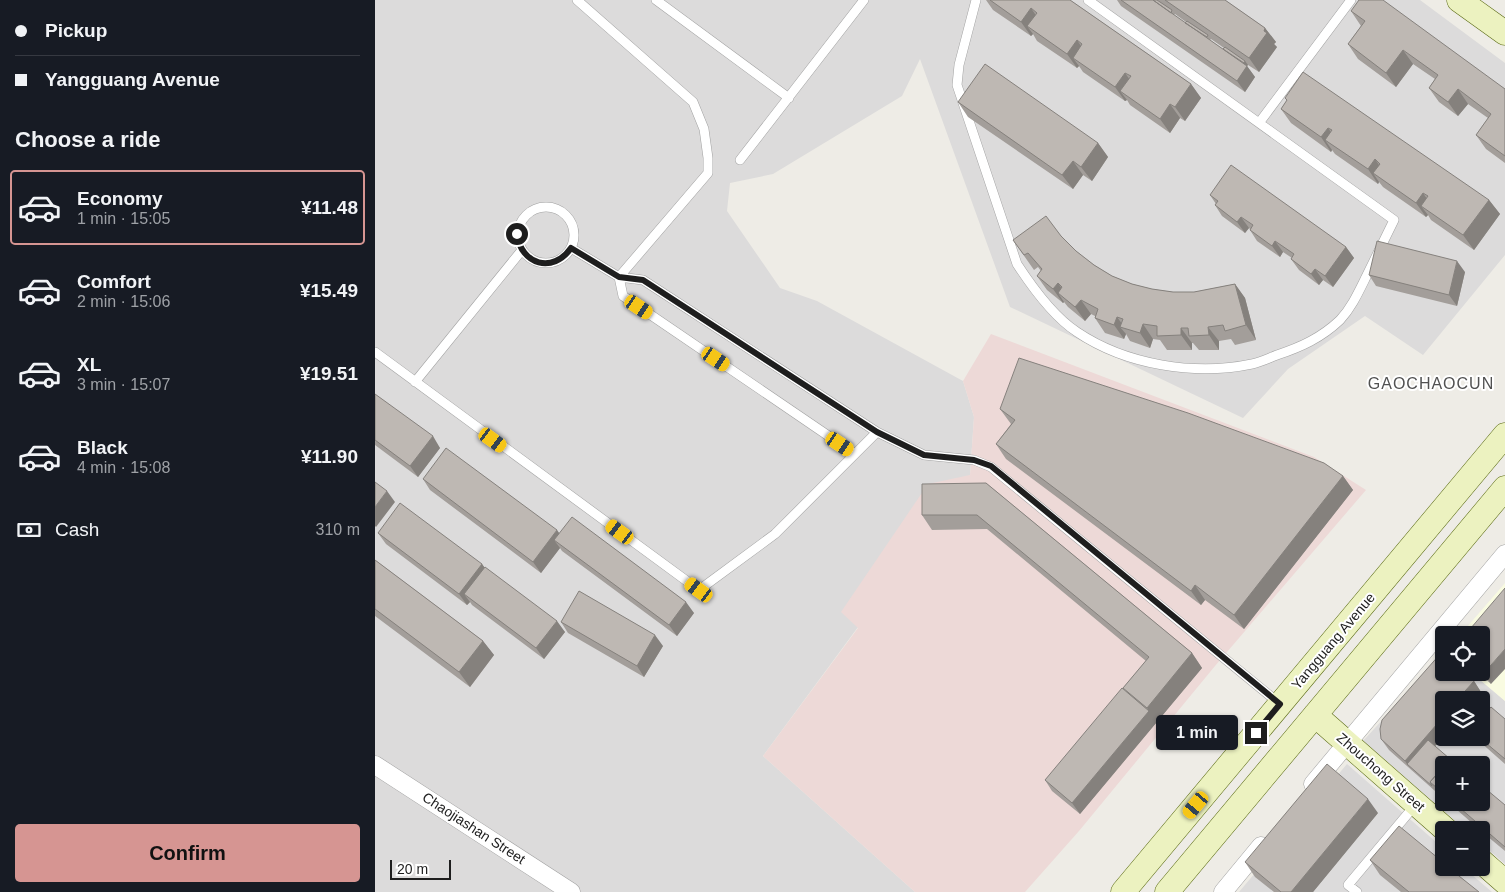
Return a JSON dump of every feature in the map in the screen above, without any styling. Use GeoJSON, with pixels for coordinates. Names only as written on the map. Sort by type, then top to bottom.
{"type":"FeatureCollection","features":[{"type":"Feature","properties":{"kind":"main road"},"geometry":{"type":"LineString","coordinates":[[1459,0],[1505,33]]}},
{"type":"Feature","properties":{"kind":"main road","name":"Yangguang Avenue"},"geometry":{"type":"LineString","coordinates":[[1123,892],[1505,435]]}},
{"type":"Feature","properties":{"kind":"main road"},"geometry":{"type":"LineString","coordinates":[[1167,892],[1505,488]]}},
{"type":"Feature","properties":{"kind":"main road","name":"Zhouchong Street"},"geometry":{"type":"LineString","coordinates":[[1315,715],[1436,821]]}},
{"type":"Feature","properties":{"kind":"main road"},"geometry":{"type":"LineString","coordinates":[[1490,869],[1505,882]]}},
{"type":"Feature","properties":{"kind":"street"},"geometry":{"type":"LineString","coordinates":[[1304,795],[1505,554]]}},
{"type":"Feature","properties":{"kind":"street","name":"Chaojiashan Street"},"geometry":{"type":"LineString","coordinates":[[375,765],[571,892]]}},
{"type":"Feature","properties":{"kind":"street"},"geometry":{"type":"LineString","coordinates":[[1223,892],[1273,832]]}},
{"type":"Feature","properties":{"kind":"lane"},"geometry":{"type":"LineString","coordinates":[[577,0],[693,102],[704,128],[707,142],[708,173],[619,277]]}},
{"type":"Feature","properties":{"kind":"lane"},"geometry":{"type":"LineString","coordinates":[[656,0],[789,98]]}},
{"type":"Feature","properties":{"kind":"lane"},"geometry":{"type":"LineString","coordinates":[[740,160],[864,0]]}},
{"type":"Feature","properties":{"kind":"lane"},"geometry":{"type":"LineString","coordinates":[[976,0],[959,65],[957,85],[1013,255],[1027,280],[1061,320],[1076,332],[1102,346],[1148,362],[1195,368],[1224,368],[1253,363],[1301,347],[1318,338],[1340,319],[1353,304],[1394,220],[1088,0]]}},
{"type":"Feature","properties":{"kind":"lane"},"geometry":{"type":"LineString","coordinates":[[1259,123],[1351,0]]}},
{"type":"Feature","properties":{"kind":"lane"},"geometry":{"type":"LineString","coordinates":[[541,207],[556,208],[568,218],[574,232],[571,248],[567,254],[552,263],[535,261],[527,257],[522,250],[517,234],[519,226],[527,214],[541,207]]}},
{"type":"Feature","properties":{"kind":"lane"},"geometry":{"type":"LineString","coordinates":[[571,248],[619,277],[643,280],[877,432],[924,455],[974,460],[991,466],[1280,704]]}},
{"type":"Feature","properties":{"kind":"lane"},"geometry":{"type":"LineString","coordinates":[[415,382],[522,250]]}},
{"type":"Feature","properties":{"kind":"lane"},"geometry":{"type":"LineString","coordinates":[[619,277],[623,296],[855,454]]}},
{"type":"Feature","properties":{"kind":"lane"},"geometry":{"type":"LineString","coordinates":[[375,352],[699,590],[775,534],[877,432]]}},
{"type":"Feature","properties":{"kind":"lane"},"geometry":{"type":"LineString","coordinates":[[1357,892],[1348,885],[1416,804]]}},
{"type":"Feature","properties":{"kind":"shaded area"},"geometry":{"type":"Polygon","coordinates":[[[375,0],[1420,0],[1505,63],[1505,255],[1423,355],[1365,316],[1288,369],[1243,418],[1010,307],[920,59],[902,96],[773,174],[730,183],[727,211],[780,288],[817,301],[963,381],[974,417],[970,475],[763,756],[915,892],[375,892],[375,0]]]}},
{"type":"Feature","properties":{"kind":"shaded area"},"geometry":{"type":"Polygon","coordinates":[[[991,334],[1314,457],[1366,490],[1215,666],[1079,831],[1025,892],[915,892],[763,756],[858,628],[841,612],[928,484],[970,475],[974,417],[963,381],[991,334]]]}},
{"type":"Feature","properties":{"kind":"shaded area"},"geometry":{"type":"Polygon","coordinates":[[[1505,583],[1505,701],[1481,681],[1490,681],[1490,626],[1468,626],[1505,583]]]}},
{"type":"Feature","properties":{"kind":"shaded area"},"geometry":{"type":"Polygon","coordinates":[[[1435,663],[1435,681],[1481,681],[1505,701],[1505,864],[1490,851],[1490,821],[1456,821],[1444,811],[1490,811],[1490,756],[1435,756],[1435,803],[1363,741],[1435,663]]]}},
{"type":"Feature","properties":{"kind":"shaded area"},"geometry":{"type":"Polygon","coordinates":[[[1347,764],[1435,841],[1435,876],[1473,876],[1492,892],[1239,892],[1347,764]]]}},
{"type":"Feature","properties":{"kind":"building"},"geometry":{"type":"Polygon","coordinates":[[[990,0],[1070,0],[1191,84],[1175,107],[1170,104],[1160,119],[1120,91],[1131,76],[1125,73],[1115,87],[1073,58],[1082,44],[1077,40],[1067,54],[1027,26],[1037,13],[1031,8],[1021,22],[990,0]]]}},
{"type":"Feature","properties":{"kind":"building"},"geometry":{"type":"Polygon","coordinates":[[[1121,0],[1153,0],[1247,66],[1237,81],[1121,0]]]}},
{"type":"Feature","properties":{"kind":"building"},"geometry":{"type":"Polygon","coordinates":[[[1153,0],[1157,0],[1172,10],[1171,13],[1153,0]]]}},
{"type":"Feature","properties":{"kind":"building"},"geometry":{"type":"Polygon","coordinates":[[[1165,0],[1225,0],[1265,28],[1264,31],[1267,33],[1249,58],[1165,0]]]}},
{"type":"Feature","properties":{"kind":"building"},"geometry":{"type":"Polygon","coordinates":[[[1359,0],[1383,0],[1505,89],[1505,156],[1476,135],[1491,114],[1458,89],[1448,102],[1429,88],[1438,75],[1403,50],[1386,73],[1348,44],[1365,21],[1351,11],[1359,0]]]}},
{"type":"Feature","properties":{"kind":"building"},"geometry":{"type":"Polygon","coordinates":[[[1187,21],[1208,35],[1207,37],[1185,23],[1187,21]]]}},
{"type":"Feature","properties":{"kind":"building"},"geometry":{"type":"Polygon","coordinates":[[[1225,47],[1245,61],[1244,63],[1223,49],[1225,47]]]}},
{"type":"Feature","properties":{"kind":"building"},"geometry":{"type":"Polygon","coordinates":[[[985,64],[1098,143],[1081,167],[1073,161],[1062,175],[958,102],[985,64]]]}},
{"type":"Feature","properties":{"kind":"building"},"geometry":{"type":"Polygon","coordinates":[[[1303,72],[1489,200],[1463,235],[1421,206],[1428,196],[1423,193],[1416,203],[1373,173],[1380,164],[1375,159],[1368,169],[1325,140],[1332,130],[1328,128],[1321,137],[1281,109],[1287,100],[1285,98],[1303,72]]]}},
{"type":"Feature","properties":{"kind":"building"},"geometry":{"type":"Polygon","coordinates":[[[1231,165],[1346,247],[1325,276],[1315,269],[1311,274],[1291,259],[1294,254],[1275,241],[1272,246],[1250,230],[1253,225],[1241,217],[1237,222],[1215,205],[1218,201],[1210,195],[1231,165]]]}},
{"type":"Feature","properties":{"kind":"building"},"geometry":{"type":"Polygon","coordinates":[[[1046,216],[1061,236],[1076,251],[1112,276],[1132,284],[1173,292],[1194,292],[1235,284],[1246,325],[1225,331],[1223,325],[1208,327],[1209,335],[1189,336],[1188,328],[1181,328],[1181,335],[1157,336],[1157,326],[1143,324],[1140,333],[1120,327],[1123,319],[1117,317],[1114,325],[1095,318],[1098,309],[1081,300],[1075,307],[1058,293],[1062,287],[1058,283],[1053,289],[1037,276],[1042,269],[1028,253],[1024,255],[1013,240],[1046,216]]]}},
{"type":"Feature","properties":{"kind":"building"},"geometry":{"type":"Polygon","coordinates":[[[1377,241],[1457,261],[1449,295],[1369,275],[1377,241]]]}},
{"type":"Feature","properties":{"kind":"building"},"geometry":{"type":"Polygon","coordinates":[[[1019,358],[1188,413],[1324,463],[1343,476],[1234,615],[1195,585],[1191,591],[996,444],[1015,420],[1000,409],[1019,358]]]}},
{"type":"Feature","properties":{"kind":"building"},"geometry":{"type":"Polygon","coordinates":[[[375,394],[433,436],[410,466],[375,440],[375,394]]]}},
{"type":"Feature","properties":{"kind":"building"},"geometry":{"type":"Polygon","coordinates":[[[446,448],[557,530],[533,562],[423,479],[446,448]]]}},
{"type":"Feature","properties":{"kind":"building"},"geometry":{"type":"Polygon","coordinates":[[[375,482],[387,491],[375,507],[375,482]]]}},
{"type":"Feature","properties":{"kind":"building"},"geometry":{"type":"Polygon","coordinates":[[[986,483],[1192,653],[1147,708],[1123,688],[1149,657],[977,515],[922,515],[922,484],[986,483]]]}},
{"type":"Feature","properties":{"kind":"building"},"geometry":{"type":"Polygon","coordinates":[[[400,503],[482,564],[459,594],[378,533],[400,503]]]}},
{"type":"Feature","properties":{"kind":"building"},"geometry":{"type":"Polygon","coordinates":[[[572,517],[686,602],[669,625],[554,540],[572,517]]]}},
{"type":"Feature","properties":{"kind":"building"},"geometry":{"type":"Polygon","coordinates":[[[375,560],[483,641],[459,672],[375,609],[375,560]]]}},
{"type":"Feature","properties":{"kind":"building"},"geometry":{"type":"Polygon","coordinates":[[[485,567],[557,621],[536,648],[464,594],[485,567]]]}},
{"type":"Feature","properties":{"kind":"building"},"geometry":{"type":"Polygon","coordinates":[[[1505,588],[1505,649],[1490,666],[1490,626],[1473,626],[1505,588]]]}},
{"type":"Feature","properties":{"kind":"building"},"geometry":{"type":"Polygon","coordinates":[[[579,591],[655,635],[637,666],[561,622],[579,591]]]}},
{"type":"Feature","properties":{"kind":"building"},"geometry":{"type":"Polygon","coordinates":[[[1435,660],[1435,681],[1474,681],[1465,691],[1435,691],[1435,726],[1405,761],[1381,739],[1380,729],[1382,720],[1435,660]]]}},
{"type":"Feature","properties":{"kind":"building"},"geometry":{"type":"Polygon","coordinates":[[[1122,688],[1149,711],[1072,803],[1045,780],[1122,688]]]}},
{"type":"Feature","properties":{"kind":"building"},"geometry":{"type":"Polygon","coordinates":[[[1490,708],[1505,719],[1505,759],[1490,746],[1490,708]]]}},
{"type":"Feature","properties":{"kind":"building"},"geometry":{"type":"Polygon","coordinates":[[[1428,740],[1447,756],[1435,756],[1435,776],[1430,782],[1432,786],[1407,764],[1428,740]]]}},
{"type":"Feature","properties":{"kind":"building"},"geometry":{"type":"Polygon","coordinates":[[[1327,764],[1368,799],[1291,892],[1281,892],[1245,862],[1327,764]]]}},
{"type":"Feature","properties":{"kind":"building"},"geometry":{"type":"Polygon","coordinates":[[[1435,776],[1435,786],[1430,782],[1435,776]]]}},
{"type":"Feature","properties":{"kind":"building"},"geometry":{"type":"Polygon","coordinates":[[[1490,792],[1505,805],[1505,847],[1490,834],[1490,821],[1475,821],[1463,811],[1490,811],[1490,792]]]}},
{"type":"Feature","properties":{"kind":"building"},"geometry":{"type":"Polygon","coordinates":[[[1399,826],[1435,856],[1435,876],[1459,876],[1479,892],[1409,892],[1370,860],[1399,826]]]}},
{"type":"Feature","properties":{"kind":"district","name":"GAOCHAOCUN"},"geometry":{"type":"Point","coordinates":[1431,383]}},
{"type":"Feature","properties":{"kind":"route"},"geometry":{"type":"LineString","coordinates":[[517,234],[522,250],[527,257],[535,261],[552,263],[560,260],[571,248],[619,277],[643,280],[877,432],[924,455],[974,460],[991,466],[1280,704],[1256,733]]}}]}
